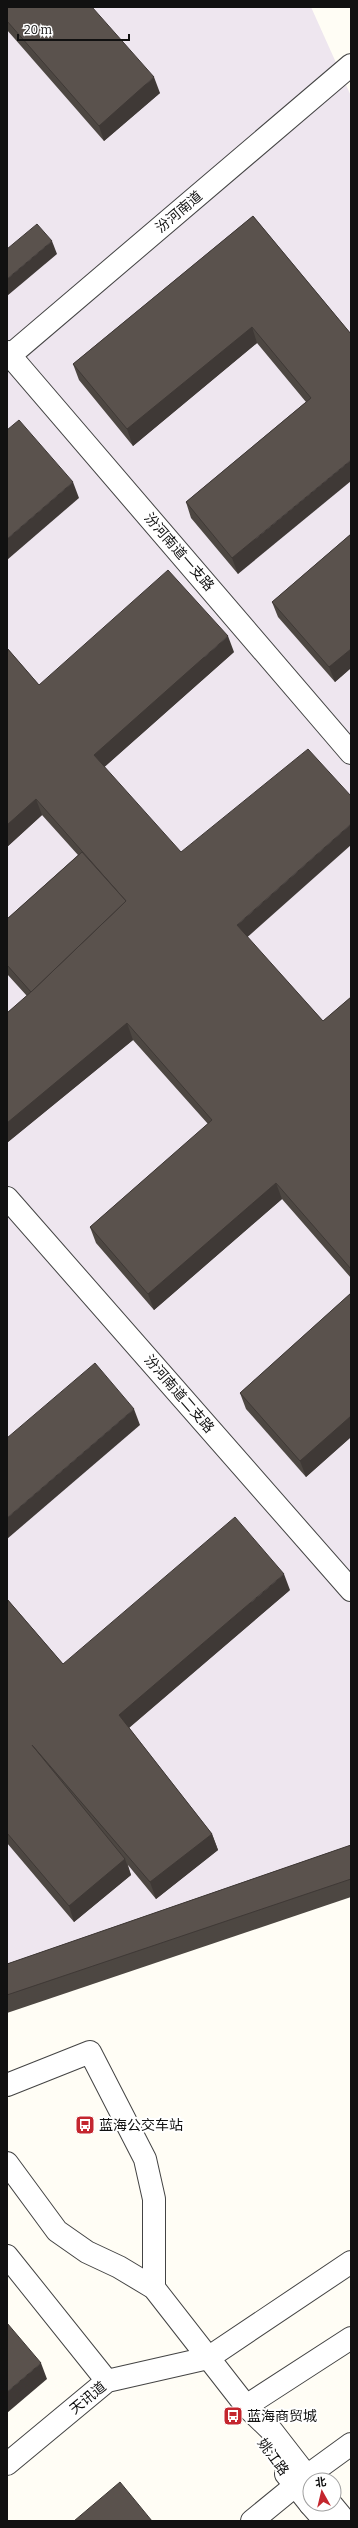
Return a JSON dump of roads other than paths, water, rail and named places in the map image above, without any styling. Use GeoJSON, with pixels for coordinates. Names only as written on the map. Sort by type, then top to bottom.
{"type":"FeatureCollection","features":[{"type":"Feature","properties":{"kind":"street","name":"汾河南道"},"geometry":{"type":"LineString","coordinates":[[8,355],[351,66]]}},
{"type":"Feature","properties":{"kind":"street","name":"汾河南道一支路"},"geometry":{"type":"LineString","coordinates":[[8,355],[351,753]]}},
{"type":"Feature","properties":{"kind":"street","name":"汾河南道二支路"},"geometry":{"type":"LineString","coordinates":[[7,1198],[351,1590]]}},
{"type":"Feature","properties":{"kind":"street"},"geometry":{"type":"LineString","coordinates":[[7,2085],[90,2052],[144,2159],[154,2199],[154,2288]]}},
{"type":"Feature","properties":{"kind":"street"},"geometry":{"type":"LineString","coordinates":[[7,2163],[57,2231],[87,2252],[119,2267],[154,2288]]}},
{"type":"Feature","properties":{"kind":"street"},"geometry":{"type":"LineString","coordinates":[[7,2256],[107,2381]]}},
{"type":"Feature","properties":{"kind":"street"},"geometry":{"type":"LineString","coordinates":[[208,2358],[351,2262]]}},
{"type":"Feature","properties":{"kind":"street","name":"姚江路"},"geometry":{"type":"LineString","coordinates":[[154,2288],[246,2406],[258,2436],[302,2478]]}},
{"type":"Feature","properties":{"kind":"street"},"geometry":{"type":"LineString","coordinates":[[246,2406],[351,2338]]}},
{"type":"Feature","properties":{"kind":"street","name":"天讯道"},"geometry":{"type":"LineString","coordinates":[[7,2464],[107,2381],[208,2358]]}},
{"type":"Feature","properties":{"kind":"street"},"geometry":{"type":"LineString","coordinates":[[314,2472],[351,2444]]}},
{"type":"Feature","properties":{"kind":"street"},"geometry":{"type":"LineString","coordinates":[[252,2521],[302,2482]]}},
{"type":"Feature","properties":{"kind":"street","name":"姚江路"},"geometry":{"type":"LineString","coordinates":[[317,2512],[324,2521]]}},
{"type":"Feature","properties":{"kind":"street"},"geometry":{"type":"LineString","coordinates":[[338,2512],[345,2521]]}},
{"type":"Feature","properties":{"kind":"place","name":"蓝海公交车站"},"geometry":{"type":"Point","coordinates":[85,2125]}},
{"type":"Feature","properties":{"kind":"place","name":"蓝海商贸城"},"geometry":{"type":"Point","coordinates":[233,2416]}}]}
